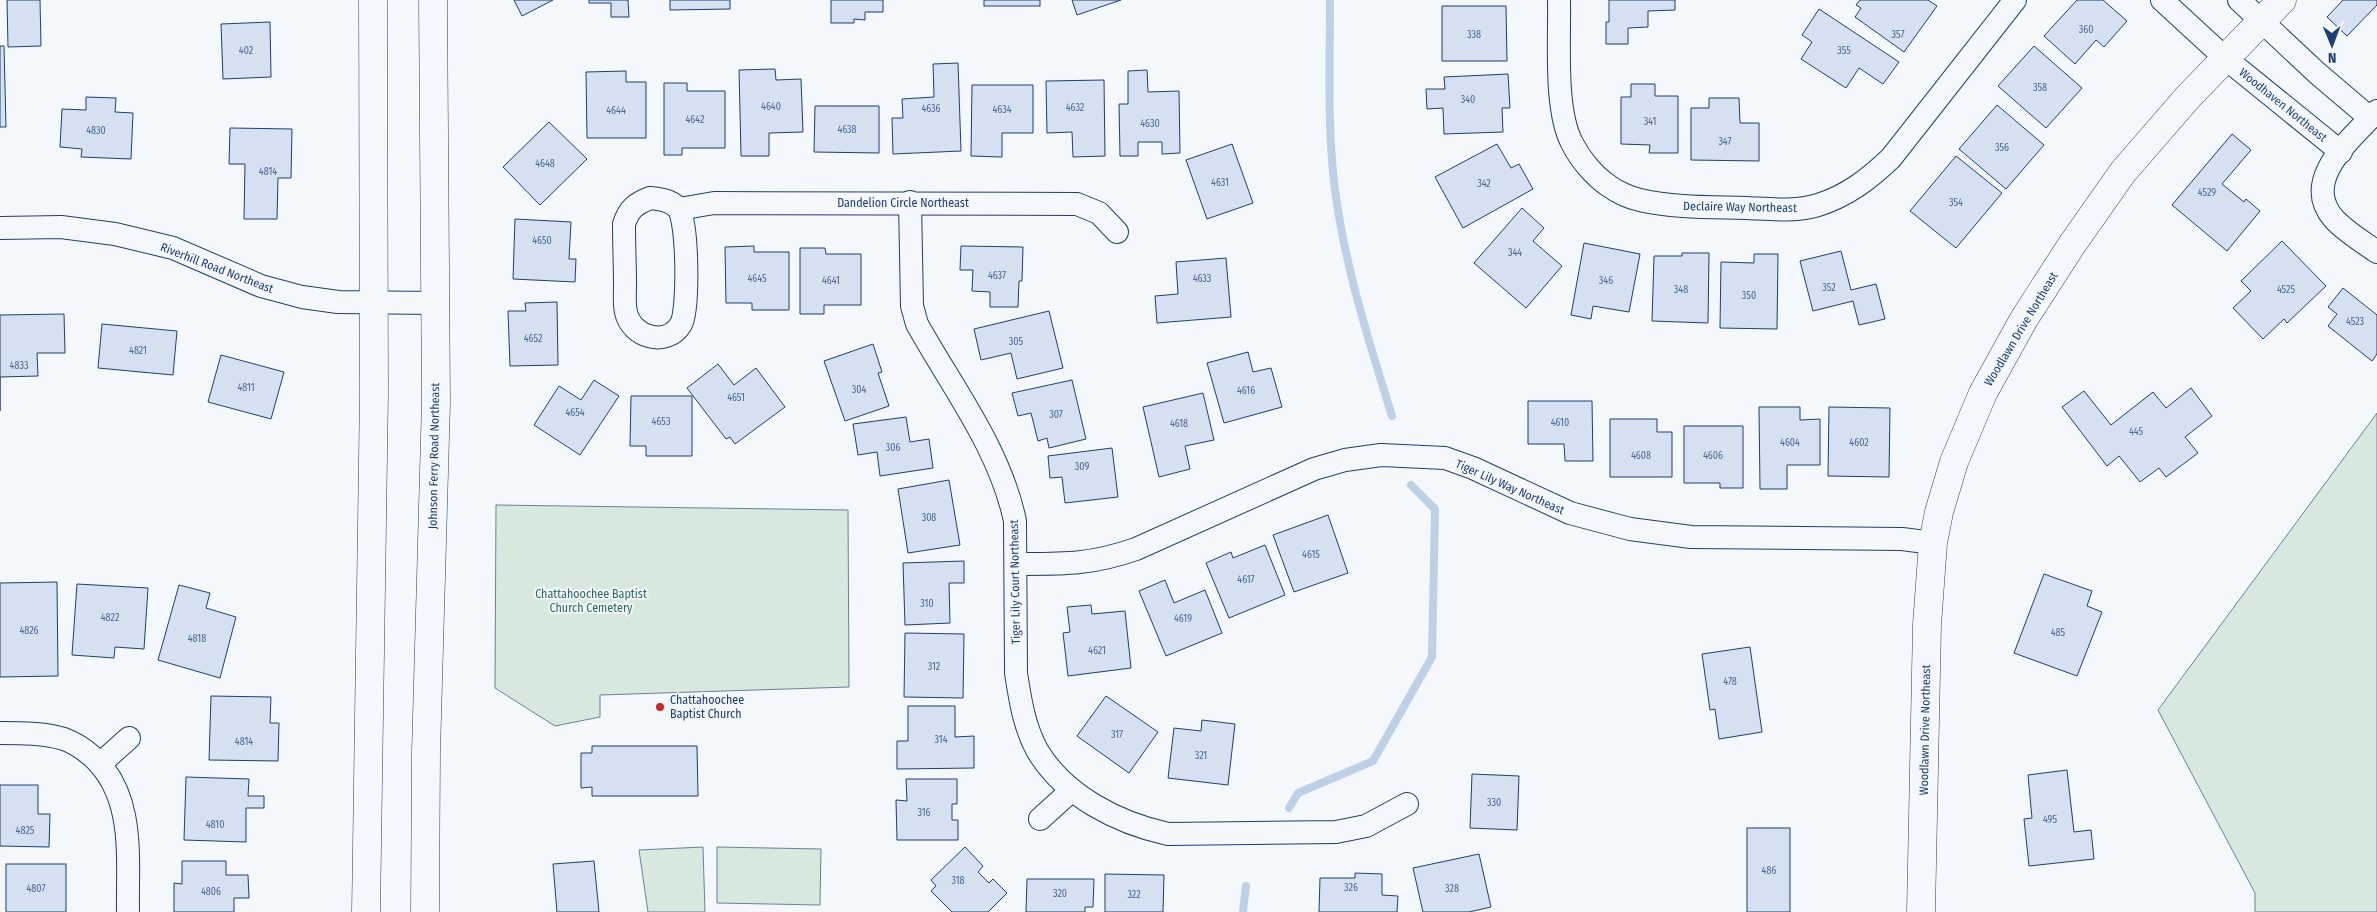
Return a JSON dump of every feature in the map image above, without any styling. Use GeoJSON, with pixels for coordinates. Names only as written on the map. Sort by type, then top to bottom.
{"type":"FeatureCollection","features":[{"type":"Feature","properties":{"kind":"main road"},"geometry":{"type":"LineString","coordinates":[[366,912],[374,302],[373,0]]}},
{"type":"Feature","properties":{"kind":"main road","name":"Johnson Ferry Road Northeast"},"geometry":{"type":"LineString","coordinates":[[425,912],[426,752],[436,402],[433,0]]}},
{"type":"Feature","properties":{"kind":"main road","name":"Woodlawn Drive Northeast"},"geometry":{"type":"LineString","coordinates":[[1921,912],[1927,625],[1933,543],[1939,512],[1954,462],[1983,393],[2024,319],[2071,246],[2123,172],[2225,58],[2282,0]]}},
{"type":"Feature","properties":{"kind":"street","name":"Declaire Way Northeast"},"geometry":{"type":"LineString","coordinates":[[1559,0],[1560,86],[1564,118],[1571,142],[1587,166],[1609,186],[1638,200],[1676,206],[1786,209],[1816,206],[1842,196],[1868,179],[1891,158],[2015,0]]}},
{"type":"Feature","properties":{"kind":"street","name":"Woodhaven Northeast"},"geometry":{"type":"LineString","coordinates":[[2162,0],[2225,58],[2341,152]]}},
{"type":"Feature","properties":{"kind":"street"},"geometry":{"type":"LineString","coordinates":[[2239,0],[2261,21],[2374,115],[2327,169],[2322,187],[2323,205],[2335,220],[2377,252]]}},
{"type":"Feature","properties":{"kind":"street"},"geometry":{"type":"LineString","coordinates":[[650,198],[666,200],[679,209],[685,224],[686,310],[680,325],[670,334],[658,338],[640,333],[632,327],[626,313],[624,224],[628,212],[636,204],[650,198]]}},
{"type":"Feature","properties":{"kind":"street","name":"Dandelion Circle Northeast"},"geometry":{"type":"LineString","coordinates":[[679,209],[714,203],[910,202],[1077,204],[1099,213],[1117,232]]}},
{"type":"Feature","properties":{"kind":"street","name":"Tiger Lily Court Northeast"},"geometry":{"type":"LineString","coordinates":[[910,202],[912,306],[917,324],[979,430],[1010,496],[1014,521],[1016,564],[1016,673],[1026,723],[1037,750],[1052,770],[1072,790],[1116,818],[1144,829],[1168,834],[1336,832],[1366,826],[1407,804]]}},
{"type":"Feature","properties":{"kind":"street","name":"Riverhill Road Northeast"},"geometry":{"type":"LineString","coordinates":[[0,228],[61,227],[115,234],[173,248],[261,286],[302,297],[338,302],[435,303]]}},
{"type":"Feature","properties":{"kind":"street","name":"Tiger Lily Way Northeast"},"geometry":{"type":"LineString","coordinates":[[1016,564],[1076,564],[1106,559],[1136,549],[1314,469],[1345,460],[1381,455],[1445,458],[1570,513],[1630,529],[1691,537],[1902,539],[1933,543]]}},
{"type":"Feature","properties":{"kind":"street"},"geometry":{"type":"LineString","coordinates":[[0,733],[25,733],[65,740],[84,749],[114,781],[122,800],[128,838],[128,912]]}},
{"type":"Feature","properties":{"kind":"street"},"geometry":{"type":"LineString","coordinates":[[100,764],[129,738]]}},
{"type":"Feature","properties":{"kind":"street"},"geometry":{"type":"LineString","coordinates":[[1040,819],[1072,790]]}},
{"type":"Feature","properties":{"kind":"green space"},"geometry":{"type":"Polygon","coordinates":[[[2377,413],[2377,912],[2255,912],[2255,893],[2158,710],[2377,413]]]}},
{"type":"Feature","properties":{"kind":"green space","name":"Chattahoochee Baptist Church Cemetery"},"geometry":{"type":"Polygon","coordinates":[[[496,505],[848,510],[849,687],[600,695],[600,717],[555,726],[495,688],[496,505]]]}},
{"type":"Feature","properties":{"kind":"green space"},"geometry":{"type":"Polygon","coordinates":[[[703,847],[705,912],[648,912],[639,850],[703,847]]]}},
{"type":"Feature","properties":{"kind":"green space"},"geometry":{"type":"Polygon","coordinates":[[[717,847],[821,849],[820,905],[717,903],[717,847]]]}},
{"type":"Feature","properties":{"kind":"building"},"geometry":{"type":"Polygon","coordinates":[[[7,0],[40,0],[41,46],[8,47],[7,0]]]}},
{"type":"Feature","properties":{"kind":"building"},"geometry":{"type":"Polygon","coordinates":[[[514,0],[553,0],[522,16],[514,0]]]}},
{"type":"Feature","properties":{"kind":"building"},"geometry":{"type":"Polygon","coordinates":[[[589,0],[628,0],[629,17],[611,17],[611,3],[589,3],[589,0]]]}},
{"type":"Feature","properties":{"kind":"building"},"geometry":{"type":"Polygon","coordinates":[[[670,0],[730,0],[730,9],[670,10],[670,0]]]}},
{"type":"Feature","properties":{"kind":"building"},"geometry":{"type":"Polygon","coordinates":[[[831,0],[883,0],[883,12],[865,12],[865,20],[854,19],[854,23],[831,23],[831,0]]]}},
{"type":"Feature","properties":{"kind":"building"},"geometry":{"type":"Polygon","coordinates":[[[984,0],[1040,0],[1040,6],[984,6],[984,0]]]}},
{"type":"Feature","properties":{"kind":"building"},"geometry":{"type":"Polygon","coordinates":[[[1072,0],[1121,0],[1077,15],[1072,0]]]}},
{"type":"Feature","properties":{"kind":"building"},"geometry":{"type":"Polygon","coordinates":[[[1609,0],[1675,0],[1675,10],[1648,11],[1648,27],[1628,28],[1628,44],[1606,44],[1609,0]]]}},
{"type":"Feature","properties":{"kind":"building"},"geometry":{"type":"Polygon","coordinates":[[[1860,0],[1928,0],[1937,6],[1904,52],[1855,17],[1861,8],[1856,5],[1860,0]]]}},
{"type":"Feature","properties":{"kind":"building"},"geometry":{"type":"Polygon","coordinates":[[[2077,0],[2103,0],[2127,21],[2104,47],[2096,40],[2075,64],[2044,36],[2077,0]]]}},
{"type":"Feature","properties":{"kind":"building"},"geometry":{"type":"Polygon","coordinates":[[[2343,0],[2377,0],[2377,5],[2347,36],[2327,17],[2343,0]]]}},
{"type":"Feature","properties":{"kind":"building"},"geometry":{"type":"Polygon","coordinates":[[[1442,6],[1506,6],[1507,61],[1442,61],[1442,6]]]}},
{"type":"Feature","properties":{"kind":"building"},"geometry":{"type":"Polygon","coordinates":[[[1819,9],[1899,62],[1883,84],[1859,68],[1846,88],[1801,59],[1812,42],[1802,35],[1819,9]]]}},
{"type":"Feature","properties":{"kind":"building"},"geometry":{"type":"Polygon","coordinates":[[[270,22],[271,77],[223,79],[221,24],[270,22]]]}},
{"type":"Feature","properties":{"kind":"building"},"geometry":{"type":"Polygon","coordinates":[[[0,46],[4,46],[6,127],[0,127],[0,46]]]}},
{"type":"Feature","properties":{"kind":"building"},"geometry":{"type":"Polygon","coordinates":[[[2034,46],[2082,88],[2046,128],[1998,86],[2034,46]]]}},
{"type":"Feature","properties":{"kind":"building"},"geometry":{"type":"Polygon","coordinates":[[[958,63],[961,151],[893,154],[892,118],[903,118],[902,99],[934,97],[933,64],[958,63]]]}},
{"type":"Feature","properties":{"kind":"building"},"geometry":{"type":"Polygon","coordinates":[[[775,69],[776,80],[801,79],[803,132],[769,133],[769,156],[741,156],[739,70],[775,69]]]}},
{"type":"Feature","properties":{"kind":"building"},"geometry":{"type":"Polygon","coordinates":[[[1147,70],[1148,92],[1179,91],[1180,153],[1162,154],[1162,142],[1138,142],[1138,156],[1120,156],[1119,104],[1128,104],[1128,71],[1147,70]]]}},
{"type":"Feature","properties":{"kind":"building"},"geometry":{"type":"Polygon","coordinates":[[[626,71],[626,82],[646,82],[646,138],[587,138],[586,72],[626,71]]]}},
{"type":"Feature","properties":{"kind":"building"},"geometry":{"type":"Polygon","coordinates":[[[1508,74],[1510,108],[1502,108],[1503,132],[1444,134],[1443,108],[1427,109],[1426,89],[1445,89],[1444,77],[1508,74]]]}},
{"type":"Feature","properties":{"kind":"building"},"geometry":{"type":"Polygon","coordinates":[[[1104,80],[1105,156],[1073,157],[1072,132],[1047,133],[1046,81],[1104,80]]]}},
{"type":"Feature","properties":{"kind":"building"},"geometry":{"type":"Polygon","coordinates":[[[664,83],[687,83],[687,91],[725,91],[725,148],[682,148],[682,155],[664,155],[664,83]]]}},
{"type":"Feature","properties":{"kind":"building"},"geometry":{"type":"Polygon","coordinates":[[[1631,84],[1655,84],[1655,96],[1678,96],[1678,153],[1649,153],[1650,145],[1621,144],[1621,97],[1631,97],[1631,84]]]}},
{"type":"Feature","properties":{"kind":"building"},"geometry":{"type":"Polygon","coordinates":[[[972,85],[1033,85],[1033,133],[1002,133],[1002,157],[971,156],[972,85]]]}},
{"type":"Feature","properties":{"kind":"building"},"geometry":{"type":"Polygon","coordinates":[[[86,97],[116,98],[115,112],[133,113],[131,159],[81,157],[82,149],[60,147],[62,109],[86,110],[86,97]]]}},
{"type":"Feature","properties":{"kind":"building"},"geometry":{"type":"Polygon","coordinates":[[[1709,98],[1739,98],[1740,123],[1759,123],[1759,161],[1691,160],[1691,108],[1709,108],[1709,98]]]}},
{"type":"Feature","properties":{"kind":"building"},"geometry":{"type":"Polygon","coordinates":[[[1997,105],[2044,145],[2006,189],[1959,149],[1997,105]]]}},
{"type":"Feature","properties":{"kind":"building"},"geometry":{"type":"Polygon","coordinates":[[[815,106],[879,106],[879,153],[814,152],[815,106]]]}},
{"type":"Feature","properties":{"kind":"building"},"geometry":{"type":"Polygon","coordinates":[[[549,122],[587,159],[540,205],[503,167],[549,122]]]}},
{"type":"Feature","properties":{"kind":"building"},"geometry":{"type":"Polygon","coordinates":[[[230,128],[292,129],[291,178],[278,178],[277,219],[244,219],[245,164],[229,164],[230,128]]]}},
{"type":"Feature","properties":{"kind":"building"},"geometry":{"type":"Polygon","coordinates":[[[2232,134],[2251,150],[2222,184],[2244,202],[2246,199],[2260,211],[2227,251],[2172,205],[2232,134]]]}},
{"type":"Feature","properties":{"kind":"building"},"geometry":{"type":"Polygon","coordinates":[[[1232,144],[1253,203],[1207,219],[1186,160],[1232,144]]]}},
{"type":"Feature","properties":{"kind":"building"},"geometry":{"type":"Polygon","coordinates":[[[1497,144],[1511,168],[1519,164],[1533,189],[1463,228],[1435,177],[1497,144]]]}},
{"type":"Feature","properties":{"kind":"building"},"geometry":{"type":"Polygon","coordinates":[[[1956,156],[2002,193],[1956,248],[1910,211],[1956,156]]]}},
{"type":"Feature","properties":{"kind":"building"},"geometry":{"type":"Polygon","coordinates":[[[1522,208],[1544,228],[1533,241],[1562,266],[1526,308],[1474,263],[1522,208]]]}},
{"type":"Feature","properties":{"kind":"building"},"geometry":{"type":"Polygon","coordinates":[[[515,219],[571,222],[569,259],[576,259],[575,282],[513,279],[515,219]]]}},
{"type":"Feature","properties":{"kind":"building"},"geometry":{"type":"Polygon","coordinates":[[[2282,241],[2326,286],[2287,323],[2284,319],[2263,339],[2233,308],[2251,291],[2241,281],[2282,241]]]}},
{"type":"Feature","properties":{"kind":"building"},"geometry":{"type":"Polygon","coordinates":[[[1584,243],[1640,254],[1629,312],[1593,306],[1591,319],[1571,315],[1584,243]]]}},
{"type":"Feature","properties":{"kind":"building"},"geometry":{"type":"Polygon","coordinates":[[[754,246],[754,252],[789,252],[789,310],[752,310],[752,303],[726,303],[725,247],[754,246]]]}},
{"type":"Feature","properties":{"kind":"building"},"geometry":{"type":"Polygon","coordinates":[[[961,246],[1023,247],[1022,281],[1019,281],[1018,307],[990,307],[990,292],[972,291],[973,270],[960,270],[961,246]]]}},
{"type":"Feature","properties":{"kind":"building"},"geometry":{"type":"Polygon","coordinates":[[[800,248],[825,248],[826,254],[861,254],[861,305],[824,305],[824,314],[800,314],[800,248]]]}},
{"type":"Feature","properties":{"kind":"building"},"geometry":{"type":"Polygon","coordinates":[[[1841,251],[1851,290],[1876,284],[1885,319],[1859,325],[1853,301],[1813,311],[1800,261],[1841,251]]]}},
{"type":"Feature","properties":{"kind":"building"},"geometry":{"type":"Polygon","coordinates":[[[1682,253],[1709,253],[1708,323],[1652,321],[1654,256],[1682,256],[1682,253]]]}},
{"type":"Feature","properties":{"kind":"building"},"geometry":{"type":"Polygon","coordinates":[[[1754,254],[1778,254],[1777,329],[1720,328],[1721,262],[1754,263],[1754,254]]]}},
{"type":"Feature","properties":{"kind":"building"},"geometry":{"type":"Polygon","coordinates":[[[1226,258],[1231,317],[1157,323],[1155,296],[1178,294],[1176,262],[1226,258]]]}},
{"type":"Feature","properties":{"kind":"building"},"geometry":{"type":"Polygon","coordinates":[[[2343,288],[2377,315],[2377,354],[2372,361],[2328,326],[2337,314],[2328,307],[2343,288]]]}},
{"type":"Feature","properties":{"kind":"building"},"geometry":{"type":"Polygon","coordinates":[[[557,302],[558,365],[510,366],[508,311],[526,311],[525,303],[557,302]]]}},
{"type":"Feature","properties":{"kind":"building"},"geometry":{"type":"Polygon","coordinates":[[[1049,311],[1063,368],[1017,379],[1011,353],[981,360],[974,329],[1049,311]]]}},
{"type":"Feature","properties":{"kind":"building"},"geometry":{"type":"Polygon","coordinates":[[[64,314],[65,353],[37,353],[38,376],[0,377],[0,315],[64,314]]]}},
{"type":"Feature","properties":{"kind":"building"},"geometry":{"type":"Polygon","coordinates":[[[102,324],[177,331],[173,375],[98,368],[102,324]]]}},
{"type":"Feature","properties":{"kind":"building"},"geometry":{"type":"Polygon","coordinates":[[[873,344],[882,372],[878,373],[889,406],[845,421],[824,361],[873,344]]]}},
{"type":"Feature","properties":{"kind":"building"},"geometry":{"type":"Polygon","coordinates":[[[1248,352],[1253,372],[1271,368],[1282,407],[1224,423],[1207,363],[1248,352]]]}},
{"type":"Feature","properties":{"kind":"building"},"geometry":{"type":"Polygon","coordinates":[[[221,355],[284,372],[271,419],[208,402],[221,355]]]}},
{"type":"Feature","properties":{"kind":"building"},"geometry":{"type":"Polygon","coordinates":[[[718,364],[734,385],[756,368],[785,407],[735,444],[730,437],[726,439],[687,388],[718,364]]]}},
{"type":"Feature","properties":{"kind":"building"},"geometry":{"type":"Polygon","coordinates":[[[594,380],[619,396],[580,455],[534,425],[559,386],[581,400],[594,380]]]}},
{"type":"Feature","properties":{"kind":"building"},"geometry":{"type":"Polygon","coordinates":[[[1072,380],[1086,439],[1049,448],[1047,438],[1038,441],[1031,413],[1018,416],[1012,393],[1072,380]]]}},
{"type":"Feature","properties":{"kind":"building"},"geometry":{"type":"Polygon","coordinates":[[[2191,388],[2212,416],[2185,437],[2198,453],[2166,477],[2159,468],[2140,482],[2119,456],[2107,466],[2062,407],[2084,391],[2111,425],[2153,392],[2166,408],[2191,388]]]}},
{"type":"Feature","properties":{"kind":"building"},"geometry":{"type":"Polygon","coordinates":[[[1203,393],[1214,440],[1185,446],[1190,469],[1159,477],[1143,407],[1203,393]]]}},
{"type":"Feature","properties":{"kind":"building"},"geometry":{"type":"Polygon","coordinates":[[[631,396],[692,396],[692,456],[646,456],[646,446],[630,446],[631,396]]]}},
{"type":"Feature","properties":{"kind":"building"},"geometry":{"type":"Polygon","coordinates":[[[1528,401],[1592,401],[1593,461],[1565,461],[1564,444],[1528,444],[1528,401]]]}},
{"type":"Feature","properties":{"kind":"building"},"geometry":{"type":"Polygon","coordinates":[[[1759,407],[1800,407],[1800,420],[1820,419],[1820,465],[1787,465],[1787,489],[1760,489],[1759,407]]]}},
{"type":"Feature","properties":{"kind":"building"},"geometry":{"type":"Polygon","coordinates":[[[1829,407],[1890,408],[1889,477],[1828,476],[1829,407]]]}},
{"type":"Feature","properties":{"kind":"building"},"geometry":{"type":"Polygon","coordinates":[[[906,417],[910,442],[929,439],[933,468],[880,476],[877,452],[858,455],[853,424],[906,417]]]}},
{"type":"Feature","properties":{"kind":"building"},"geometry":{"type":"Polygon","coordinates":[[[1610,419],[1657,419],[1657,432],[1672,432],[1672,477],[1610,477],[1610,419]]]}},
{"type":"Feature","properties":{"kind":"building"},"geometry":{"type":"Polygon","coordinates":[[[1684,426],[1743,426],[1743,488],[1720,488],[1720,483],[1684,483],[1684,426]]]}},
{"type":"Feature","properties":{"kind":"building"},"geometry":{"type":"Polygon","coordinates":[[[1112,448],[1118,497],[1065,503],[1062,477],[1050,478],[1048,456],[1112,448]]]}},
{"type":"Feature","properties":{"kind":"building"},"geometry":{"type":"Polygon","coordinates":[[[949,480],[960,545],[908,553],[898,489],[949,480]]]}},
{"type":"Feature","properties":{"kind":"building"},"geometry":{"type":"Polygon","coordinates":[[[1328,515],[1348,573],[1294,592],[1273,535],[1328,515]]]}},
{"type":"Feature","properties":{"kind":"building"},"geometry":{"type":"Polygon","coordinates":[[[1265,545],[1285,595],[1229,618],[1206,563],[1231,552],[1233,558],[1265,545]]]}},
{"type":"Feature","properties":{"kind":"building"},"geometry":{"type":"Polygon","coordinates":[[[964,561],[964,583],[949,583],[950,623],[905,625],[903,563],[964,561]]]}},
{"type":"Feature","properties":{"kind":"building"},"geometry":{"type":"Polygon","coordinates":[[[2044,574],[2092,591],[2087,606],[2102,612],[2077,676],[2014,653],[2044,574]]]}},
{"type":"Feature","properties":{"kind":"building"},"geometry":{"type":"Polygon","coordinates":[[[1165,580],[1174,603],[1205,590],[1222,633],[1166,656],[1139,591],[1165,580]]]}},
{"type":"Feature","properties":{"kind":"building"},"geometry":{"type":"Polygon","coordinates":[[[57,582],[58,676],[0,677],[0,583],[57,582]]]}},
{"type":"Feature","properties":{"kind":"building"},"geometry":{"type":"Polygon","coordinates":[[[77,584],[148,588],[144,649],[115,647],[114,658],[72,655],[77,584]]]}},
{"type":"Feature","properties":{"kind":"building"},"geometry":{"type":"Polygon","coordinates":[[[179,585],[210,593],[206,608],[236,617],[220,678],[158,660],[179,585]]]}},
{"type":"Feature","properties":{"kind":"building"},"geometry":{"type":"Polygon","coordinates":[[[1091,605],[1092,614],[1125,611],[1131,668],[1068,676],[1063,633],[1070,632],[1067,607],[1091,605]]]}},
{"type":"Feature","properties":{"kind":"building"},"geometry":{"type":"Polygon","coordinates":[[[905,633],[964,634],[963,698],[904,697],[905,633]]]}},
{"type":"Feature","properties":{"kind":"building"},"geometry":{"type":"Polygon","coordinates":[[[1750,647],[1762,732],[1719,739],[1715,709],[1710,710],[1702,654],[1750,647]]]}},
{"type":"Feature","properties":{"kind":"building"},"geometry":{"type":"Polygon","coordinates":[[[211,696],[271,697],[270,723],[279,723],[278,761],[209,760],[211,696]]]}},
{"type":"Feature","properties":{"kind":"building"},"geometry":{"type":"Polygon","coordinates":[[[1106,696],[1158,732],[1129,773],[1077,736],[1106,696]]]}},
{"type":"Feature","properties":{"kind":"building"},"geometry":{"type":"Polygon","coordinates":[[[908,706],[955,706],[955,737],[974,736],[974,768],[897,769],[897,741],[908,741],[908,706]]]}},
{"type":"Feature","properties":{"kind":"building"},"geometry":{"type":"Polygon","coordinates":[[[1202,720],[1235,724],[1228,785],[1168,778],[1174,728],[1201,731],[1202,720]]]}},
{"type":"Feature","properties":{"kind":"building"},"geometry":{"type":"Polygon","coordinates":[[[592,746],[697,746],[698,796],[592,796],[592,787],[581,788],[581,753],[592,753],[592,746]]]}},
{"type":"Feature","properties":{"kind":"building"},"geometry":{"type":"Polygon","coordinates":[[[2067,770],[2074,832],[2091,830],[2094,859],[2029,866],[2024,819],[2032,818],[2028,775],[2067,770]]]}},
{"type":"Feature","properties":{"kind":"building"},"geometry":{"type":"Polygon","coordinates":[[[1472,774],[1519,776],[1517,830],[1470,828],[1472,774]]]}},
{"type":"Feature","properties":{"kind":"building"},"geometry":{"type":"Polygon","coordinates":[[[186,777],[249,779],[248,796],[264,796],[264,808],[246,808],[246,842],[184,840],[186,777]]]}},
{"type":"Feature","properties":{"kind":"building"},"geometry":{"type":"Polygon","coordinates":[[[906,779],[957,779],[957,804],[952,804],[952,820],[958,820],[958,840],[897,840],[896,800],[907,801],[906,779]]]}},
{"type":"Feature","properties":{"kind":"building"},"geometry":{"type":"Polygon","coordinates":[[[0,785],[38,785],[38,814],[50,814],[49,847],[0,846],[0,785]]]}},
{"type":"Feature","properties":{"kind":"building"},"geometry":{"type":"Polygon","coordinates":[[[1747,828],[1790,828],[1790,912],[1747,912],[1747,828]]]}},
{"type":"Feature","properties":{"kind":"building"},"geometry":{"type":"Polygon","coordinates":[[[965,847],[983,866],[978,872],[989,883],[993,879],[1007,893],[988,912],[952,912],[931,891],[936,886],[931,880],[965,847]]]}},
{"type":"Feature","properties":{"kind":"building"},"geometry":{"type":"Polygon","coordinates":[[[1479,854],[1491,907],[1469,912],[1423,912],[1413,868],[1479,854]]]}},
{"type":"Feature","properties":{"kind":"building"},"geometry":{"type":"Polygon","coordinates":[[[182,861],[226,861],[226,875],[248,875],[249,898],[234,898],[234,912],[174,912],[174,883],[182,884],[182,861]]]}},
{"type":"Feature","properties":{"kind":"building"},"geometry":{"type":"Polygon","coordinates":[[[594,861],[599,912],[557,912],[553,864],[594,861]]]}},
{"type":"Feature","properties":{"kind":"building"},"geometry":{"type":"Polygon","coordinates":[[[6,864],[66,864],[66,912],[6,912],[6,864]]]}},
{"type":"Feature","properties":{"kind":"building"},"geometry":{"type":"Polygon","coordinates":[[[1355,873],[1382,874],[1382,895],[1398,896],[1397,912],[1319,912],[1320,878],[1355,878],[1355,873]]]}},
{"type":"Feature","properties":{"kind":"building"},"geometry":{"type":"Polygon","coordinates":[[[1105,874],[1164,875],[1163,912],[1105,912],[1105,874]]]}},
{"type":"Feature","properties":{"kind":"building"},"geometry":{"type":"Polygon","coordinates":[[[1027,879],[1094,879],[1093,907],[1085,907],[1085,912],[1026,912],[1027,879]]]}},
{"type":"Feature","properties":{"kind":"waterway"},"geometry":{"type":"LineString","coordinates":[[1330,0],[1330,119],[1332,166],[1339,219],[1351,276],[1366,332],[1392,416]]}},
{"type":"Feature","properties":{"kind":"waterway"},"geometry":{"type":"LineString","coordinates":[[1289,808],[1298,793],[1373,761],[1432,657],[1435,509],[1411,485]]}},
{"type":"Feature","properties":{"kind":"waterway"},"geometry":{"type":"LineString","coordinates":[[1243,912],[1246,886]]}},
{"type":"Feature","properties":{"kind":"place","name":"Chattahoochee Baptist Church"},"geometry":{"type":"Point","coordinates":[660,707]}}]}
